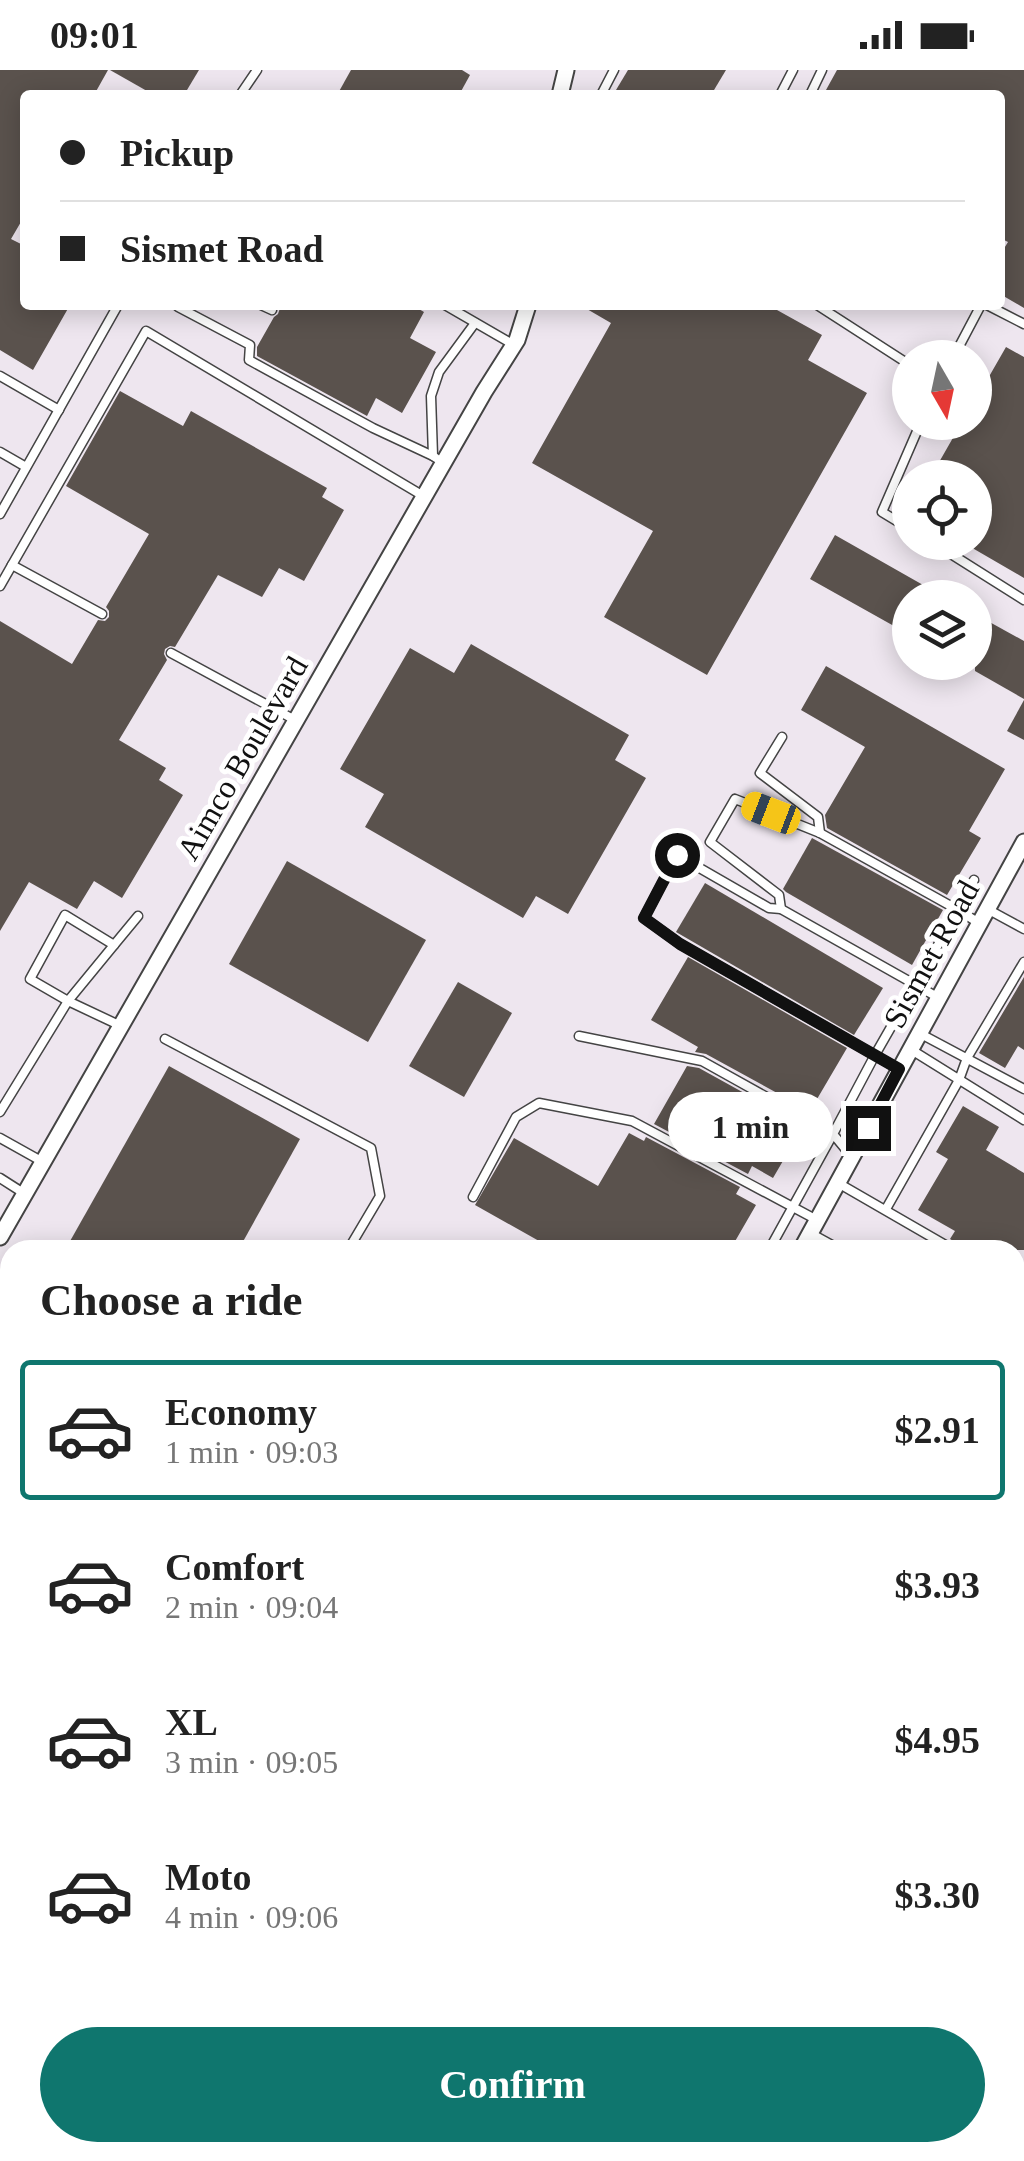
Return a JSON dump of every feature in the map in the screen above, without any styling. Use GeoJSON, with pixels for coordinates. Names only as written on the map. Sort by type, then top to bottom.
{"type":"FeatureCollection","features":[{"type":"Feature","properties":{"kind":"street","name":"Aimco Boulevard"},"geometry":{"type":"LineString","coordinates":[[0,1237],[425,497],[438,460],[518,340],[527,310]]}},
{"type":"Feature","properties":{"kind":"street","name":"Sismet Road"},"geometry":{"type":"LineString","coordinates":[[806,1240],[1024,842]]}},
{"type":"Feature","properties":{"kind":"lane"},"geometry":{"type":"LineString","coordinates":[[0,514],[115,310]]}},
{"type":"Feature","properties":{"kind":"lane"},"geometry":{"type":"LineString","coordinates":[[182,310],[250,346],[250,360],[438,460]]}},
{"type":"Feature","properties":{"kind":"lane"},"geometry":{"type":"LineString","coordinates":[[454,310],[514,345]]}},
{"type":"Feature","properties":{"kind":"lane"},"geometry":{"type":"LineString","coordinates":[[825,310],[892,353]]}},
{"type":"Feature","properties":{"kind":"lane"},"geometry":{"type":"LineString","coordinates":[[964,340],[981,310]]}},
{"type":"Feature","properties":{"kind":"lane"},"geometry":{"type":"LineString","coordinates":[[995,310],[1024,324]]}},
{"type":"Feature","properties":{"kind":"lane"},"geometry":{"type":"LineString","coordinates":[[438,460],[431,396],[439,372],[475,322]]}},
{"type":"Feature","properties":{"kind":"lane"},"geometry":{"type":"LineString","coordinates":[[0,586],[146,332],[425,497]]}},
{"type":"Feature","properties":{"kind":"lane"},"geometry":{"type":"LineString","coordinates":[[0,376],[59,410]]}},
{"type":"Feature","properties":{"kind":"lane"},"geometry":{"type":"LineString","coordinates":[[0,452],[26,468]]}},
{"type":"Feature","properties":{"kind":"lane"},"geometry":{"type":"LineString","coordinates":[[892,489],[882,512],[892,518]]}},
{"type":"Feature","properties":{"kind":"lane"},"geometry":{"type":"LineString","coordinates":[[961,560],[1024,600]]}},
{"type":"Feature","properties":{"kind":"lane"},"geometry":{"type":"LineString","coordinates":[[12,565],[102,614]]}},
{"type":"Feature","properties":{"kind":"lane"},"geometry":{"type":"LineString","coordinates":[[172,653],[296,720]]}},
{"type":"Feature","properties":{"kind":"lane"},"geometry":{"type":"LineString","coordinates":[[782,737],[760,773],[818,817],[820,833]]}},
{"type":"Feature","properties":{"kind":"lane"},"geometry":{"type":"LineString","coordinates":[[781,909],[779,896],[710,842],[734,799],[820,833],[958,910],[1024,930]]}},
{"type":"Feature","properties":{"kind":"lane"},"geometry":{"type":"LineString","coordinates":[[899,1069],[680,944],[644,918],[677,855],[939,998]]}},
{"type":"Feature","properties":{"kind":"lane"},"geometry":{"type":"LineString","coordinates":[[775,1240],[974,880]]}},
{"type":"Feature","properties":{"kind":"lane"},"geometry":{"type":"LineString","coordinates":[[114,946],[65,915],[30,979],[120,1026]]}},
{"type":"Feature","properties":{"kind":"lane"},"geometry":{"type":"LineString","coordinates":[[0,1112],[68,1001],[138,916]]}},
{"type":"Feature","properties":{"kind":"lane"},"geometry":{"type":"LineString","coordinates":[[886,1209],[959,1080],[966,1058],[1024,962]]}},
{"type":"Feature","properties":{"kind":"lane"},"geometry":{"type":"LineString","coordinates":[[919,1033],[1024,1089]]}},
{"type":"Feature","properties":{"kind":"lane"},"geometry":{"type":"LineString","coordinates":[[579,1036],[702,1061],[833,1134],[852,1157]]}},
{"type":"Feature","properties":{"kind":"lane"},"geometry":{"type":"LineString","coordinates":[[165,1039],[371,1148],[380,1196],[354,1240]]}},
{"type":"Feature","properties":{"kind":"lane"},"geometry":{"type":"LineString","coordinates":[[910,1049],[1024,1120]]}},
{"type":"Feature","properties":{"kind":"lane"},"geometry":{"type":"LineString","coordinates":[[473,1196],[516,1117],[539,1103],[632,1121],[793,1207],[830,1240]]}},
{"type":"Feature","properties":{"kind":"lane"},"geometry":{"type":"LineString","coordinates":[[0,1138],[43,1162]]}},
{"type":"Feature","properties":{"kind":"lane"},"geometry":{"type":"LineString","coordinates":[[0,1178],[25,1194]]}},
{"type":"Feature","properties":{"kind":"lane"},"geometry":{"type":"LineString","coordinates":[[838,1183],[937,1240]]}},
{"type":"Feature","properties":{"kind":"shaded area"},"geometry":{"type":"Polygon","coordinates":[[[0,70],[1024,70],[1024,1240],[0,1240],[0,70]]]}},
{"type":"Feature","properties":{"kind":"building"},"geometry":{"type":"Polygon","coordinates":[[[0,70],[108,70],[97,90],[20,90],[20,224],[11,239],[20,244],[20,310],[67,310],[33,370],[0,350],[0,70]]]}},
{"type":"Feature","properties":{"kind":"building"},"geometry":{"type":"Polygon","coordinates":[[[110,70],[199,70],[187,90],[145,90],[110,70]]]}},
{"type":"Feature","properties":{"kind":"building"},"geometry":{"type":"Polygon","coordinates":[[[351,70],[462,70],[470,75],[462,90],[340,90],[351,70]]]}},
{"type":"Feature","properties":{"kind":"building"},"geometry":{"type":"Polygon","coordinates":[[[628,70],[726,70],[714,90],[616,90],[628,70]]]}},
{"type":"Feature","properties":{"kind":"building"},"geometry":{"type":"Polygon","coordinates":[[[837,70],[1024,70],[1024,308],[1005,297],[1005,90],[826,90],[837,70]]]}},
{"type":"Feature","properties":{"kind":"building"},"geometry":{"type":"Polygon","coordinates":[[[279,310],[421,310],[424,312],[410,338],[436,352],[402,413],[376,398],[367,416],[257,356],[257,347],[279,310]]]}},
{"type":"Feature","properties":{"kind":"building"},"geometry":{"type":"Polygon","coordinates":[[[589,310],[777,310],[822,335],[808,360],[867,393],[707,675],[604,617],[653,531],[532,463],[611,323],[589,310]]]}},
{"type":"Feature","properties":{"kind":"building"},"geometry":{"type":"Polygon","coordinates":[[[1006,347],[1024,357],[1024,578],[992,559],[992,460],[940,460],[952,440],[992,440],[992,371],[1006,347]]]}},
{"type":"Feature","properties":{"kind":"building"},"geometry":{"type":"Polygon","coordinates":[[[120,391],[183,426],[191,411],[327,488],[322,497],[344,510],[304,581],[279,568],[262,597],[218,575],[175,647],[165,649],[167,660],[119,740],[166,768],[159,780],[183,795],[122,898],[94,881],[77,909],[29,882],[0,931],[0,621],[72,664],[98,620],[109,617],[106,607],[149,534],[66,486],[120,391]]]}},
{"type":"Feature","properties":{"kind":"building"},"geometry":{"type":"Polygon","coordinates":[[[835,535],[914,580],[892,580],[892,625],[810,579],[835,535]]]}},
{"type":"Feature","properties":{"kind":"building"},"geometry":{"type":"Polygon","coordinates":[[[992,623],[1024,641],[1024,699],[991,680],[992,623]]]}},
{"type":"Feature","properties":{"kind":"building"},"geometry":{"type":"Polygon","coordinates":[[[471,644],[629,735],[615,760],[646,778],[568,914],[536,896],[523,918],[365,827],[384,794],[340,769],[410,648],[454,673],[471,644]]]}},
{"type":"Feature","properties":{"kind":"building"},"geometry":{"type":"Polygon","coordinates":[[[826,666],[1005,769],[969,831],[981,838],[947,895],[827,828],[825,815],[865,747],[801,710],[826,666]]]}},
{"type":"Feature","properties":{"kind":"building"},"geometry":{"type":"Polygon","coordinates":[[[1024,700],[1024,740],[1007,731],[1024,700]]]}},
{"type":"Feature","properties":{"kind":"building"},"geometry":{"type":"Polygon","coordinates":[[[812,838],[943,910],[912,965],[783,889],[812,838]]]}},
{"type":"Feature","properties":{"kind":"building"},"geometry":{"type":"Polygon","coordinates":[[[287,861],[426,940],[368,1042],[229,964],[287,861]]]}},
{"type":"Feature","properties":{"kind":"building"},"geometry":{"type":"Polygon","coordinates":[[[705,883],[883,988],[854,1035],[676,932],[705,883]]]}},
{"type":"Feature","properties":{"kind":"building"},"geometry":{"type":"Polygon","coordinates":[[[688,957],[847,1048],[810,1111],[706,1054],[695,1052],[698,1047],[651,1020],[688,957]]]}},
{"type":"Feature","properties":{"kind":"building"},"geometry":{"type":"Polygon","coordinates":[[[1024,977],[1024,1050],[1018,1046],[1005,1068],[979,1053],[1024,977]]]}},
{"type":"Feature","properties":{"kind":"building"},"geometry":{"type":"Polygon","coordinates":[[[458,982],[512,1013],[464,1097],[409,1066],[458,982]]]}},
{"type":"Feature","properties":{"kind":"building"},"geometry":{"type":"Polygon","coordinates":[[[169,1066],[300,1139],[244,1240],[71,1240],[169,1066]]]}},
{"type":"Feature","properties":{"kind":"building"},"geometry":{"type":"Polygon","coordinates":[[[687,1066],[699,1068],[782,1114],[773,1130],[794,1142],[773,1178],[752,1166],[748,1174],[654,1124],[687,1066]]]}},
{"type":"Feature","properties":{"kind":"building"},"geometry":{"type":"Polygon","coordinates":[[[963,1106],[999,1127],[986,1150],[1024,1173],[1024,1240],[952,1240],[955,1231],[918,1210],[948,1159],[936,1152],[963,1106]]]}},
{"type":"Feature","properties":{"kind":"building"},"geometry":{"type":"Polygon","coordinates":[[[629,1133],[644,1141],[646,1137],[740,1187],[736,1194],[756,1205],[736,1240],[537,1240],[475,1205],[514,1138],[598,1186],[629,1133]]]}},
{"type":"Feature","properties":{"kind":"route"},"geometry":{"type":"LineString","coordinates":[[677,855],[644,918],[680,944],[899,1069],[868,1128]]}}]}
